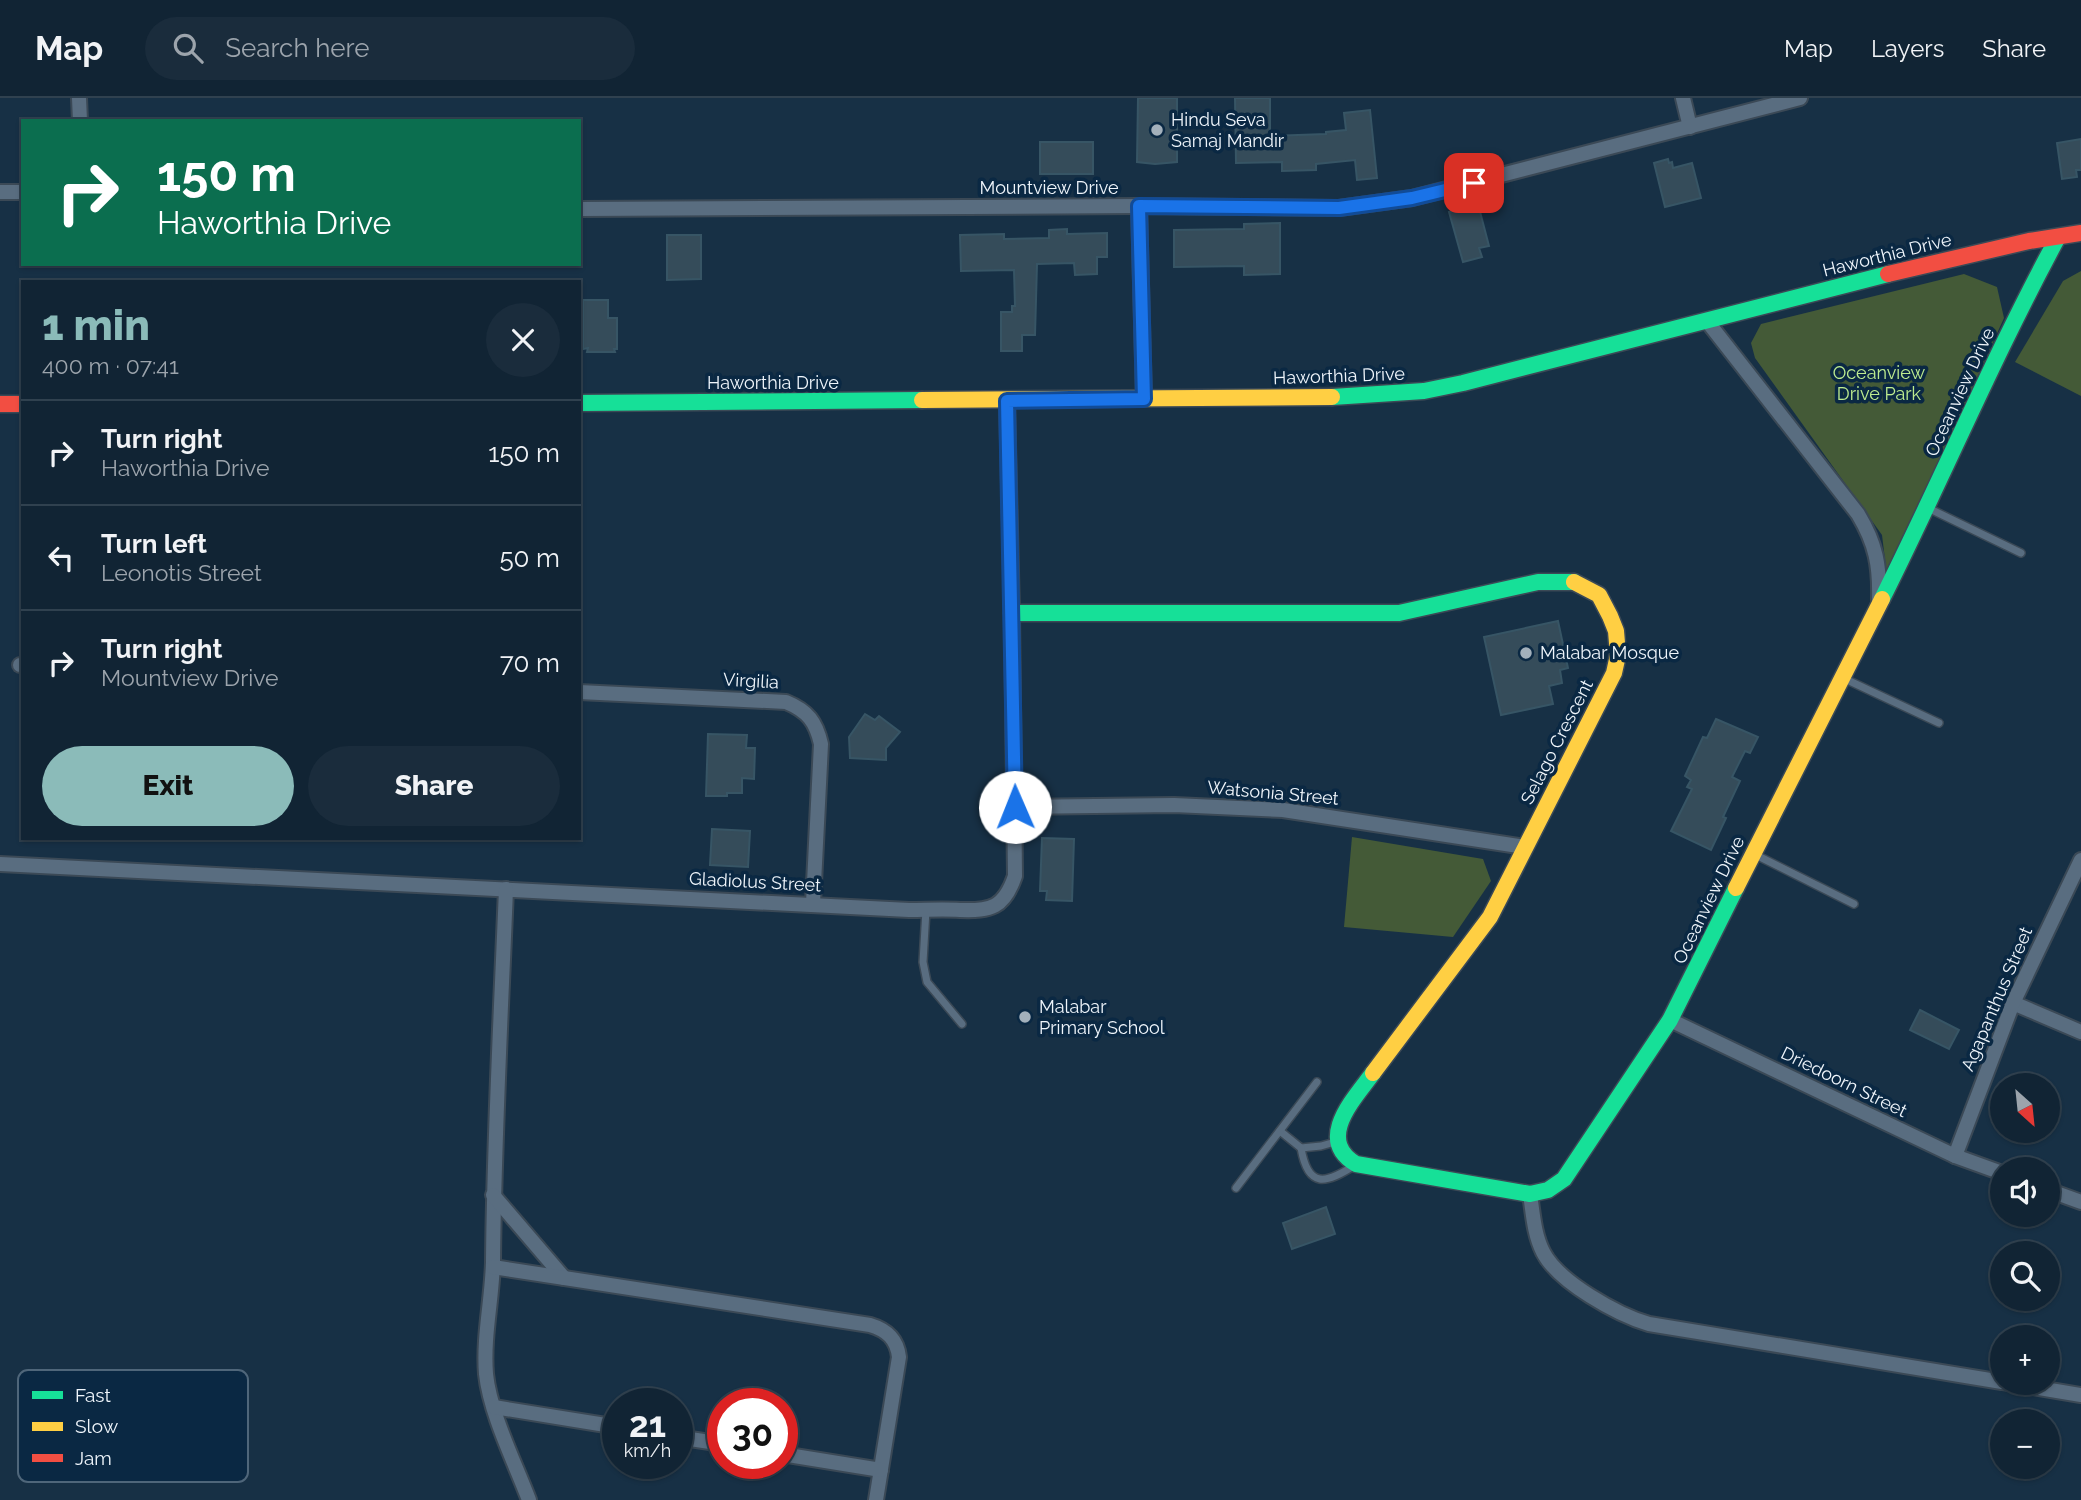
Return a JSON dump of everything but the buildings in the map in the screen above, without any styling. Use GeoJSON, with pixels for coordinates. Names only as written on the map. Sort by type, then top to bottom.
{"type":"FeatureCollection","features":[{"type":"Feature","properties":{"kind":"street"},"geometry":{"type":"LineString","coordinates":[[79,98],[80,119]]}},
{"type":"Feature","properties":{"kind":"street"},"geometry":{"type":"LineString","coordinates":[[1683,98],[1690,127]]}},
{"type":"Feature","properties":{"kind":"street","name":"Mountview Drive"},"geometry":{"type":"LineString","coordinates":[[581,209],[1139,206],[1339,208],[1412,198],[1800,98]]}},
{"type":"Feature","properties":{"kind":"street"},"geometry":{"type":"LineString","coordinates":[[0,192],[21,192]]}},
{"type":"Feature","properties":{"kind":"street"},"geometry":{"type":"LineString","coordinates":[[1139,206],[1144,399]]}},
{"type":"Feature","properties":{"kind":"street","name":"Haworthia Drive"},"geometry":{"type":"LineString","coordinates":[[581,403],[1324,397],[1424,391],[1949,259],[2029,241],[2081,233]]}},
{"type":"Feature","properties":{"kind":"street","name":"Oceanview Drive"},"geometry":{"type":"LineString","coordinates":[[1536,1194],[1564,1179],[1670,1020],[1928,507],[2024,300],[2058,237]]}},
{"type":"Feature","properties":{"kind":"street","name":"Oceanview Drive"},"geometry":{"type":"LineString","coordinates":[[1707,321],[1858,514],[1870,534],[1877,555],[1879,602]]}},
{"type":"Feature","properties":{"kind":"street","name":"Gladiolus Street"},"geometry":{"type":"LineString","coordinates":[[0,864],[926,910],[978,911],[1000,903],[1010,890],[1014,876],[1015,807],[1007,401]]}},
{"type":"Feature","properties":{"kind":"street"},"geometry":{"type":"LineString","coordinates":[[0,404],[21,404]]}},
{"type":"Feature","properties":{"kind":"street","name":"Selago Crescent"},"geometry":{"type":"LineString","coordinates":[[1012,612],[1399,613],[1538,582],[1571,580],[1599,596],[1616,631],[1618,655],[1614,673],[1490,917],[1346,1111],[1339,1126],[1338,1141]]}},
{"type":"Feature","properties":{"kind":"street","name":"Virgilia"},"geometry":{"type":"LineString","coordinates":[[581,692],[786,702],[806,712],[817,729],[821,744],[813,904]]}},
{"type":"Feature","properties":{"kind":"street","name":"Watsonia Street"},"geometry":{"type":"LineString","coordinates":[[1015,807],[1174,804],[1283,810],[1525,847]]}},
{"type":"Feature","properties":{"kind":"street","name":"Agapanthus Street"},"geometry":{"type":"LineString","coordinates":[[1955,1156],[2013,1003],[2081,860]]}},
{"type":"Feature","properties":{"kind":"street"},"geometry":{"type":"LineString","coordinates":[[506,889],[493,1195],[493,1267],[485,1346],[486,1376],[494,1407],[529,1500]]}},
{"type":"Feature","properties":{"kind":"street"},"geometry":{"type":"LineString","coordinates":[[2013,1003],[2081,1032]]}},
{"type":"Feature","properties":{"kind":"street","name":"Driedoorn Street"},"geometry":{"type":"LineString","coordinates":[[1670,1020],[1955,1156],[1990,1169]]}},
{"type":"Feature","properties":{"kind":"street"},"geometry":{"type":"LineString","coordinates":[[1338,1141],[1346,1158],[1356,1164],[1536,1194],[1536,1236],[1551,1265],[1590,1295],[1626,1317],[1649,1324],[1990,1380]]}},
{"type":"Feature","properties":{"kind":"street"},"geometry":{"type":"LineString","coordinates":[[2060,1194],[2081,1202]]}},
{"type":"Feature","properties":{"kind":"street"},"geometry":{"type":"LineString","coordinates":[[493,1195],[564,1278]]}},
{"type":"Feature","properties":{"kind":"street"},"geometry":{"type":"LineString","coordinates":[[493,1267],[870,1325],[887,1332],[895,1342],[899,1357],[876,1500]]}},
{"type":"Feature","properties":{"kind":"street"},"geometry":{"type":"LineString","coordinates":[[2060,1392],[2081,1395]]}},
{"type":"Feature","properties":{"kind":"street"},"geometry":{"type":"LineString","coordinates":[[494,1407],[602,1424]]}},
{"type":"Feature","properties":{"kind":"street"},"geometry":{"type":"LineString","coordinates":[[798,1457],[881,1470]]}},
{"type":"Feature","properties":{"kind":"lane"},"geometry":{"type":"LineString","coordinates":[[1928,507],[2021,553]]}},
{"type":"Feature","properties":{"kind":"lane"},"geometry":{"type":"LineString","coordinates":[[1842,678],[1939,723]]}},
{"type":"Feature","properties":{"kind":"lane"},"geometry":{"type":"LineString","coordinates":[[1753,853],[1854,904]]}},
{"type":"Feature","properties":{"kind":"lane"},"geometry":{"type":"LineString","coordinates":[[926,910],[924,974],[927,982],[962,1024]]}},
{"type":"Feature","properties":{"kind":"lane"},"geometry":{"type":"LineString","coordinates":[[1236,1188],[1317,1082]]}},
{"type":"Feature","properties":{"kind":"lane"},"geometry":{"type":"LineString","coordinates":[[1280,1131],[1301,1148],[1312,1177],[1319,1180],[1330,1179],[1356,1164]]}},
{"type":"Feature","properties":{"kind":"lane"},"geometry":{"type":"LineString","coordinates":[[1301,1148],[1338,1141]]}},
{"type":"Feature","properties":{"kind":"green space"},"geometry":{"type":"Polygon","coordinates":[[[2081,271],[2081,396],[2015,362],[2063,281],[2081,271]]]}},
{"type":"Feature","properties":{"kind":"green space","name":"Oceanview Drive Park"},"geometry":{"type":"Polygon","coordinates":[[[1964,274],[1997,287],[2004,318],[1887,576],[1882,535],[1755,358],[1751,343],[1761,324],[1964,274]]]}},
{"type":"Feature","properties":{"kind":"green space"},"geometry":{"type":"Polygon","coordinates":[[[1352,837],[1483,859],[1491,881],[1453,937],[1344,927],[1352,837]]]}},
{"type":"Feature","properties":{"kind":"traffic: fast"},"geometry":{"type":"LineString","coordinates":[[1882,599],[2012,326],[2058,237]]}},
{"type":"Feature","properties":{"kind":"traffic: fast"},"geometry":{"type":"LineString","coordinates":[[1332,397],[1424,391],[1463,383],[1888,274]]}},
{"type":"Feature","properties":{"kind":"traffic: fast"},"geometry":{"type":"LineString","coordinates":[[581,403],[922,400]]}},
{"type":"Feature","properties":{"kind":"traffic: fast"},"geometry":{"type":"LineString","coordinates":[[1012,613],[1399,613],[1538,582],[1574,582]]}},
{"type":"Feature","properties":{"kind":"traffic: fast"},"geometry":{"type":"LineString","coordinates":[[1373,1073],[1348,1107],[1338,1131],[1344,1154],[1356,1164],[1530,1194],[1548,1190],[1564,1179],[1670,1020],[1736,888]]}},
{"type":"Feature","properties":{"kind":"traffic: slow"},"geometry":{"type":"LineString","coordinates":[[922,400],[1332,397]]}},
{"type":"Feature","properties":{"kind":"traffic: slow"},"geometry":{"type":"LineString","coordinates":[[1373,1073],[1490,917],[1614,673],[1618,655],[1616,631],[1610,616],[1599,595],[1574,582]]}},
{"type":"Feature","properties":{"kind":"traffic: slow"},"geometry":{"type":"LineString","coordinates":[[1736,888],[1882,599]]}},
{"type":"Feature","properties":{"kind":"traffic: jam"},"geometry":{"type":"LineString","coordinates":[[1888,274],[2029,241],[2081,233]]}},
{"type":"Feature","properties":{"kind":"traffic: jam"},"geometry":{"type":"LineString","coordinates":[[0,404],[21,404]]}},
{"type":"Feature","properties":{"kind":"place","name":"Hindu Seva Samaj Mandir"},"geometry":{"type":"Point","coordinates":[1157,130]}},
{"type":"Feature","properties":{"kind":"place","name":"Malabar Mosque"},"geometry":{"type":"Point","coordinates":[1526,653]}},
{"type":"Feature","properties":{"kind":"place","name":"Malabar Primary School"},"geometry":{"type":"Point","coordinates":[1025,1017]}},
{"type":"Feature","properties":{"kind":"route"},"geometry":{"type":"LineString","coordinates":[[1015,807],[1007,401],[1144,399],[1139,206],[1339,208],[1412,198],[1474,183]]}}]}
